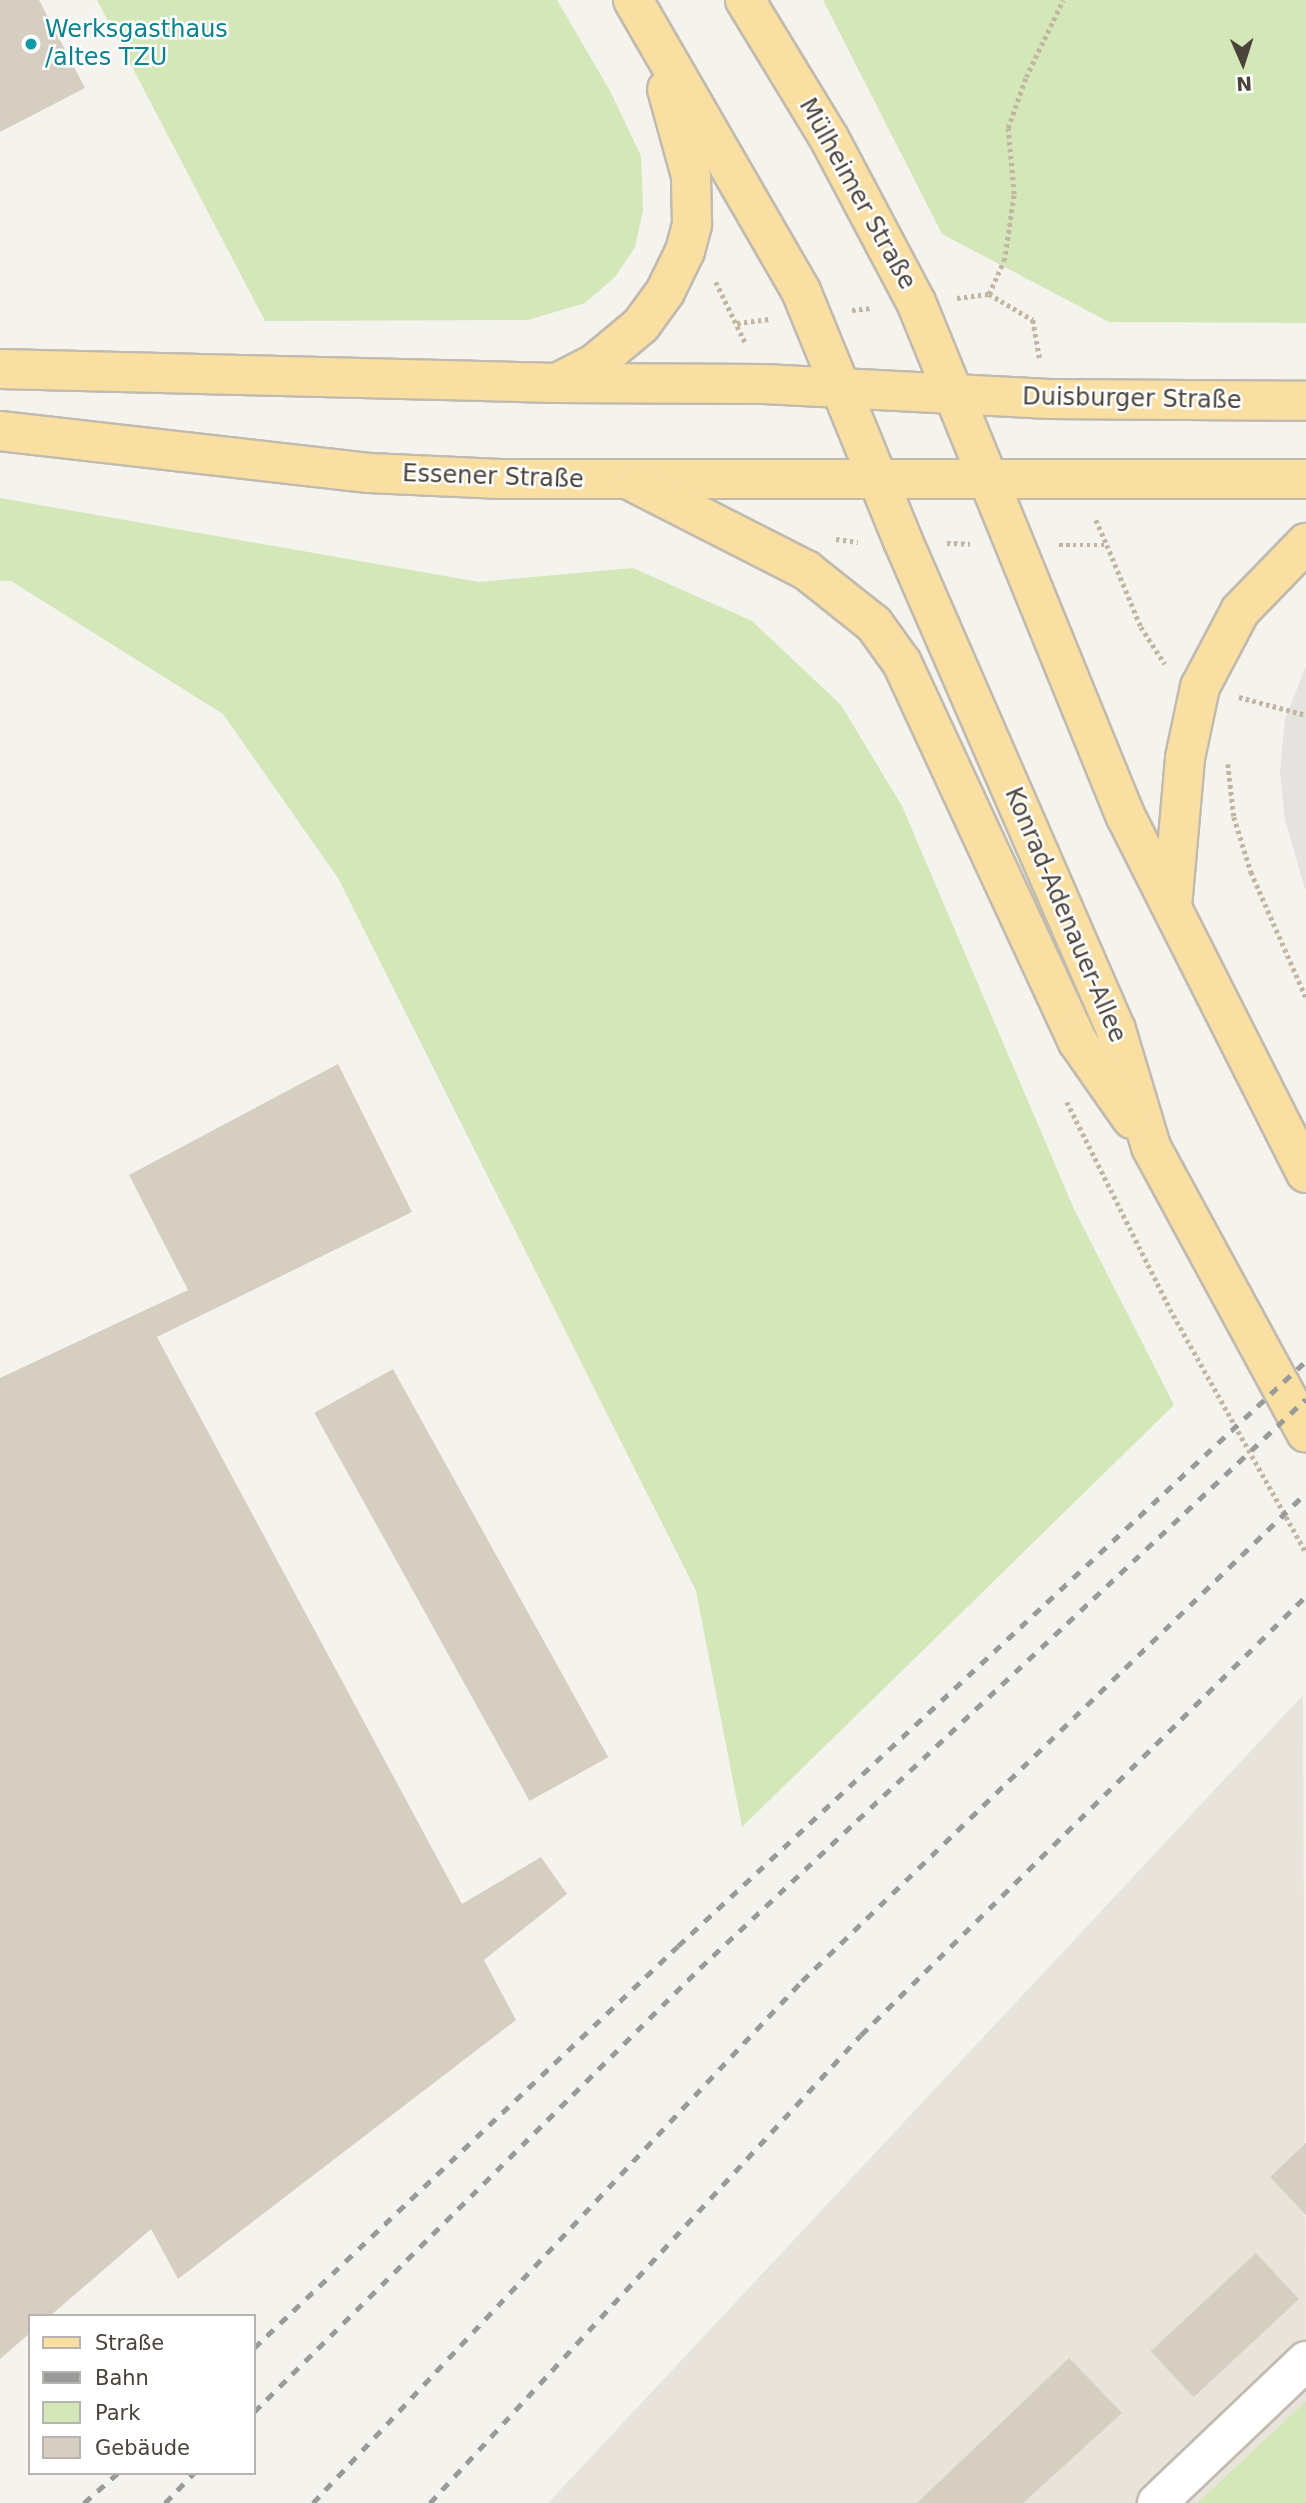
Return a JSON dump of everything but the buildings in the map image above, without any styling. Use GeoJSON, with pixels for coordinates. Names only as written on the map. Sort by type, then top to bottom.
{"type":"FeatureCollection","features":[{"type":"Feature","properties":{"kind":"main road","name":"Mülheimer Straße"},"geometry":{"type":"LineString","coordinates":[[745,0],[870,212],[957,394]]}},
{"type":"Feature","properties":{"kind":"main road"},"geometry":{"type":"LineString","coordinates":[[639,12],[801,292],[842,387]]}},
{"type":"Feature","properties":{"kind":"main road"},"geometry":{"type":"LineString","coordinates":[[556,383],[593,365],[641,325],[665,292],[688,237],[691,176],[639,12]]}},
{"type":"Feature","properties":{"kind":"main road"},"geometry":{"type":"LineString","coordinates":[[0,369],[556,383],[842,387],[957,394],[988,480],[1125,815],[1306,1173]]}},
{"type":"Feature","properties":{"kind":"main road","name":"Konrad-Adenauer-Allee"},"geometry":{"type":"LineString","coordinates":[[842,387],[1116,1030],[1151,1147],[1306,1433]]}},
{"type":"Feature","properties":{"kind":"main road","name":"Duisburger Straße"},"geometry":{"type":"LineString","coordinates":[[957,394],[1306,401]]}},
{"type":"Feature","properties":{"kind":"main road","name":"Essener Straße"},"geometry":{"type":"LineString","coordinates":[[0,431],[369,473],[629,480],[988,480]]}},
{"type":"Feature","properties":{"kind":"main road"},"geometry":{"type":"LineString","coordinates":[[988,480],[1306,479]]}},
{"type":"Feature","properties":{"kind":"main road"},"geometry":{"type":"LineString","coordinates":[[629,480],[806,570],[874,624],[902,663],[1078,1042],[1151,1147]]}},
{"type":"Feature","properties":{"kind":"main road"},"geometry":{"type":"LineString","coordinates":[[1172,907],[1185,758],[1200,687],[1240,611],[1306,543]]}},
{"type":"Feature","properties":{"kind":"street"},"geometry":{"type":"LineString","coordinates":[[1157,2503],[1306,2361]]}},
{"type":"Feature","properties":{"kind":"path"},"geometry":{"type":"LineString","coordinates":[[989,294],[1004,261],[1014,194],[1008,128],[1026,77],[1063,0]]}},
{"type":"Feature","properties":{"kind":"path"},"geometry":{"type":"LineString","coordinates":[[1232,705],[1233,695],[1239,685]]}},
{"type":"Feature","properties":{"kind":"path"},"geometry":{"type":"LineString","coordinates":[[1233,695],[1306,715]]}},
{"type":"Feature","properties":{"kind":"path"},"geometry":{"type":"LineString","coordinates":[[1229,752],[1234,817],[1251,872],[1306,997]]}},
{"type":"Feature","properties":{"kind":"shaded area"},"geometry":{"type":"Polygon","coordinates":[[[1306,666],[1306,892],[1285,820],[1280,772],[1285,719],[1306,666]]]}},
{"type":"Feature","properties":{"kind":"shaded area"},"geometry":{"type":"Polygon","coordinates":[[[1303,1695],[1306,2401],[1197,2503],[548,2503],[1303,1695]]]}},
{"type":"Feature","properties":{"kind":"green space"},"geometry":{"type":"Polygon","coordinates":[[[97,0],[557,0],[610,91],[641,156],[643,210],[635,247],[615,277],[585,303],[528,320],[265,321],[97,0]]]}},
{"type":"Feature","properties":{"kind":"green space"},"geometry":{"type":"Polygon","coordinates":[[[823,0],[1306,0],[1306,323],[1109,322],[942,234],[823,0]]]}},
{"type":"Feature","properties":{"kind":"green space"},"geometry":{"type":"Polygon","coordinates":[[[0,498],[479,582],[633,568],[752,621],[841,705],[902,806],[1074,1209],[1174,1405],[742,1827],[696,1591],[338,878],[223,714],[11,581],[0,581],[0,498]]]}},
{"type":"Feature","properties":{"kind":"green space"},"geometry":{"type":"Polygon","coordinates":[[[1306,2401],[1306,2503],[1197,2503],[1306,2401]]]}},
{"type":"Feature","properties":{"kind":"railway"},"geometry":{"type":"LineString","coordinates":[[256,2346],[678,1946],[1306,1361]]}},
{"type":"Feature","properties":{"kind":"railway"},"geometry":{"type":"LineString","coordinates":[[256,2410],[700,1968],[1306,1399]]}},
{"type":"Feature","properties":{"kind":"railway"},"geometry":{"type":"LineString","coordinates":[[313,2503],[802,1981],[1306,1493]]}},
{"type":"Feature","properties":{"kind":"railway"},"geometry":{"type":"LineString","coordinates":[[430,2503],[861,2035],[1306,1596]]}},
{"type":"Feature","properties":{"kind":"railway"},"geometry":{"type":"LineString","coordinates":[[84,2503],[116,2475]]}},
{"type":"Feature","properties":{"kind":"railway"},"geometry":{"type":"LineString","coordinates":[[165,2503],[192,2475]]}},
{"type":"Feature","properties":{"kind":"place","name":"Werksgasthaus /altes TZU"},"geometry":{"type":"Point","coordinates":[31,44]}}]}
